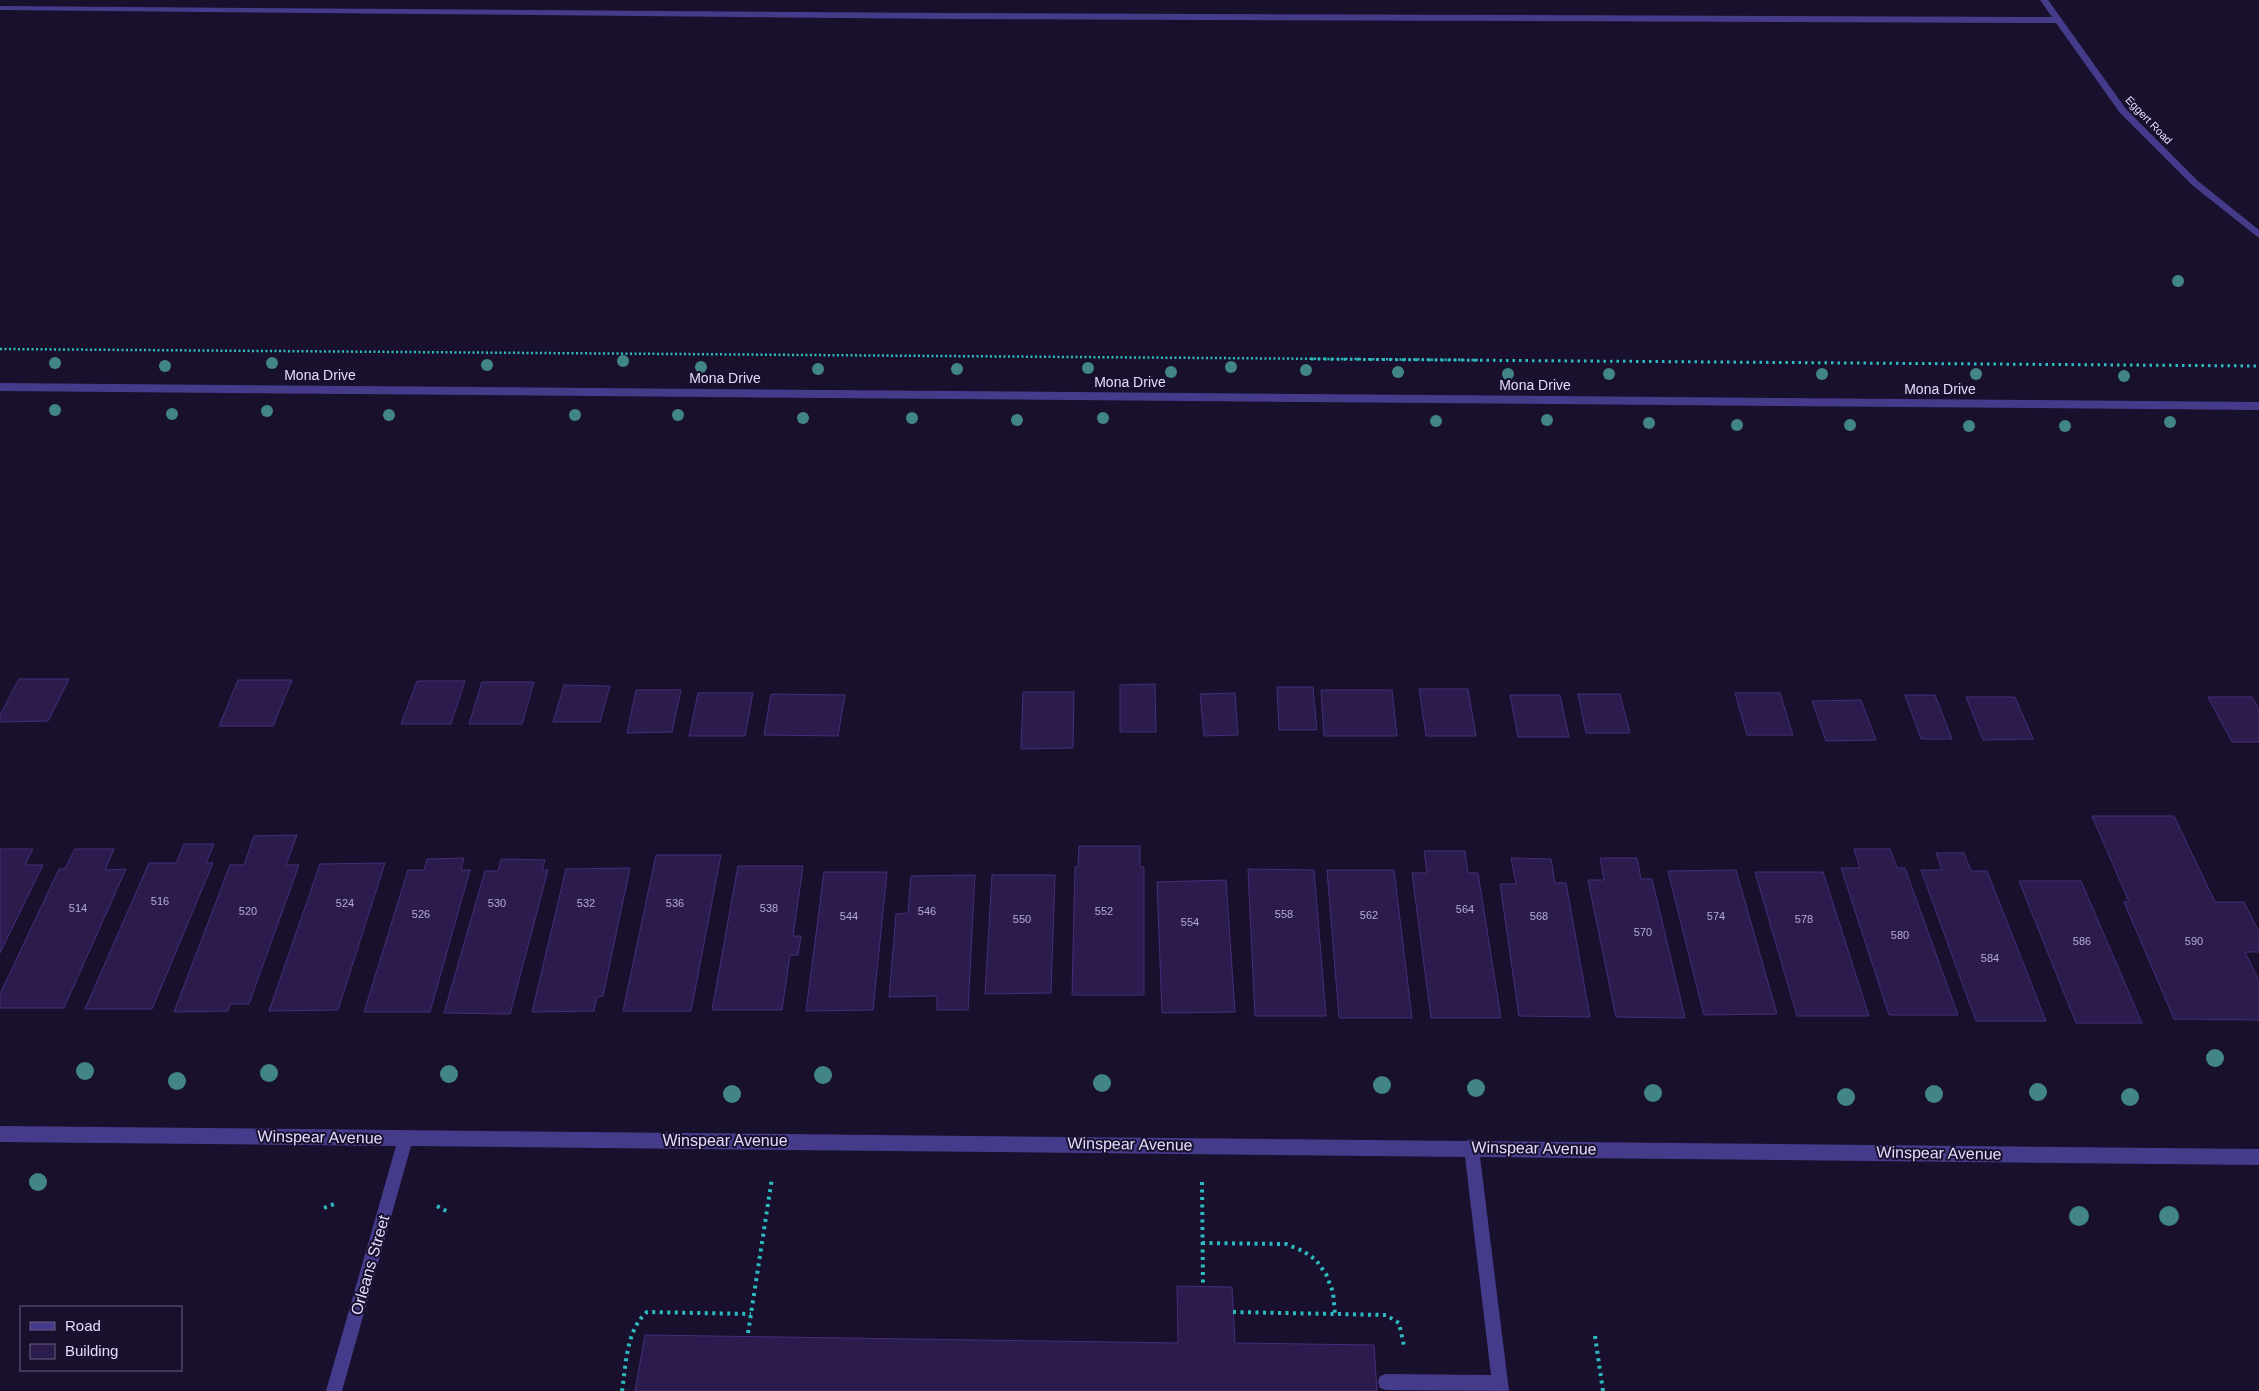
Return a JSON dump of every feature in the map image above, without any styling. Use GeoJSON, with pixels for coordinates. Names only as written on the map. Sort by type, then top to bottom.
{"type":"FeatureCollection","features":[{"type":"Feature","properties":{"kind":"street","name":"Eggert Road"},"geometry":{"type":"LineString","coordinates":[[2044,0],[2123,111],[2195,184],[2259,235]]}},
{"type":"Feature","properties":{"kind":"street"},"geometry":{"type":"LineString","coordinates":[[0,8],[958,16],[2058,20]]}},
{"type":"Feature","properties":{"kind":"street","name":"Mona Drive"},"geometry":{"type":"LineString","coordinates":[[0,387],[2259,406]]}},
{"type":"Feature","properties":{"kind":"street","name":"Winspear Avenue"},"geometry":{"type":"LineString","coordinates":[[0,1134],[2259,1156]]}},
{"type":"Feature","properties":{"kind":"street","name":"Orleans Street"},"geometry":{"type":"LineString","coordinates":[[334,1391],[406,1138]]}},
{"type":"Feature","properties":{"kind":"street"},"geometry":{"type":"LineString","coordinates":[[1386,1382],[1501,1387],[1471,1147]]}},
{"type":"Feature","properties":{"kind":"path","name":"Mona Drive"},"geometry":{"type":"LineString","coordinates":[[0,349],[2259,366]]}},
{"type":"Feature","properties":{"kind":"path"},"geometry":{"type":"LineString","coordinates":[[748,1333],[770,1189]]}},
{"type":"Feature","properties":{"kind":"path"},"geometry":{"type":"LineString","coordinates":[[1202,1194],[1203,1287]]}},
{"type":"Feature","properties":{"kind":"path"},"geometry":{"type":"LineString","coordinates":[[324,1208],[336,1203]]}},
{"type":"Feature","properties":{"kind":"path"},"geometry":{"type":"LineString","coordinates":[[437,1206],[450,1213]]}},
{"type":"Feature","properties":{"kind":"path"},"geometry":{"type":"LineString","coordinates":[[1202,1243],[1286,1244],[1302,1250],[1316,1260],[1326,1274],[1333,1292],[1335,1315]]}},
{"type":"Feature","properties":{"kind":"path"},"geometry":{"type":"LineString","coordinates":[[622,1391],[634,1329],[641,1315],[647,1312],[751,1314]]}},
{"type":"Feature","properties":{"kind":"path"},"geometry":{"type":"LineString","coordinates":[[1233,1312],[1386,1315],[1398,1319],[1402,1328],[1404,1352]]}},
{"type":"Feature","properties":{"kind":"path"},"geometry":{"type":"LineString","coordinates":[[1594,1336],[1603,1391]]}},
{"type":"Feature","properties":{"kind":"building"},"geometry":{"type":"Polygon","coordinates":[[[19,679],[69,679],[48,721],[0,722],[0,715],[19,679]]]}},
{"type":"Feature","properties":{"kind":"building"},"geometry":{"type":"Polygon","coordinates":[[[238,680],[292,680],[273,726],[219,726],[238,680]]]}},
{"type":"Feature","properties":{"kind":"building"},"geometry":{"type":"Polygon","coordinates":[[[417,681],[465,681],[451,724],[401,724],[417,681]]]}},
{"type":"Feature","properties":{"kind":"building"},"geometry":{"type":"Polygon","coordinates":[[[482,682],[534,682],[522,724],[469,724],[482,682]]]}},
{"type":"Feature","properties":{"kind":"building"},"geometry":{"type":"Polygon","coordinates":[[[1155,684],[1156,732],[1120,732],[1120,685],[1155,684]]]}},
{"type":"Feature","properties":{"kind":"building"},"geometry":{"type":"Polygon","coordinates":[[[564,685],[610,686],[600,722],[553,722],[564,685]]]}},
{"type":"Feature","properties":{"kind":"building"},"geometry":{"type":"Polygon","coordinates":[[[1277,687],[1313,687],[1317,730],[1279,730],[1277,687]]]}},
{"type":"Feature","properties":{"kind":"building"},"geometry":{"type":"Polygon","coordinates":[[[1419,689],[1468,689],[1476,736],[1426,736],[1419,689]]]}},
{"type":"Feature","properties":{"kind":"building"},"geometry":{"type":"Polygon","coordinates":[[[636,690],[681,690],[672,732],[627,733],[636,690]]]}},
{"type":"Feature","properties":{"kind":"building"},"geometry":{"type":"Polygon","coordinates":[[[1321,690],[1392,690],[1397,736],[1324,736],[1321,690]]]}},
{"type":"Feature","properties":{"kind":"building"},"geometry":{"type":"Polygon","coordinates":[[[1023,692],[1074,692],[1073,748],[1021,749],[1023,692]]]}},
{"type":"Feature","properties":{"kind":"building"},"geometry":{"type":"Polygon","coordinates":[[[698,693],[753,693],[745,736],[689,736],[698,693]]]}},
{"type":"Feature","properties":{"kind":"building"},"geometry":{"type":"Polygon","coordinates":[[[1235,693],[1238,735],[1204,736],[1200,694],[1235,693]]]}},
{"type":"Feature","properties":{"kind":"building"},"geometry":{"type":"Polygon","coordinates":[[[1735,693],[1780,693],[1793,735],[1747,735],[1735,693]]]}},
{"type":"Feature","properties":{"kind":"building"},"geometry":{"type":"Polygon","coordinates":[[[771,694],[845,695],[838,736],[764,735],[771,694]]]}},
{"type":"Feature","properties":{"kind":"building"},"geometry":{"type":"Polygon","coordinates":[[[1578,694],[1620,694],[1630,733],[1586,733],[1578,694]]]}},
{"type":"Feature","properties":{"kind":"building"},"geometry":{"type":"Polygon","coordinates":[[[1510,695],[1560,695],[1569,737],[1518,737],[1510,695]]]}},
{"type":"Feature","properties":{"kind":"building"},"geometry":{"type":"Polygon","coordinates":[[[1905,695],[1935,695],[1952,739],[1921,739],[1905,695]]]}},
{"type":"Feature","properties":{"kind":"building"},"geometry":{"type":"Polygon","coordinates":[[[1966,697],[2015,697],[2033,739],[1983,740],[1966,697]]]}},
{"type":"Feature","properties":{"kind":"building"},"geometry":{"type":"Polygon","coordinates":[[[2208,697],[2252,697],[2259,709],[2259,742],[2232,742],[2208,697]]]}},
{"type":"Feature","properties":{"kind":"building"},"geometry":{"type":"Polygon","coordinates":[[[1861,700],[1876,740],[1826,741],[1812,701],[1861,700]]]}},
{"type":"Feature","properties":{"kind":"building"},"geometry":{"type":"Polygon","coordinates":[[[2092,816],[2174,816],[2215,902],[2244,902],[2259,932],[2259,952],[2245,952],[2259,981],[2259,1020],[2174,1019],[2124,902],[2129,902],[2092,816]]]}},
{"type":"Feature","properties":{"kind":"building"},"geometry":{"type":"Polygon","coordinates":[[[297,835],[286,865],[299,865],[249,1004],[230,1004],[228,1011],[174,1012],[230,865],[244,865],[254,836],[297,835]]]}},
{"type":"Feature","properties":{"kind":"building"},"geometry":{"type":"Polygon","coordinates":[[[184,844],[214,844],[206,863],[213,863],[152,1009],[85,1009],[149,863],[176,863],[184,844]]]}},
{"type":"Feature","properties":{"kind":"building"},"geometry":{"type":"Polygon","coordinates":[[[1079,846],[1140,846],[1140,867],[1144,867],[1144,995],[1072,995],[1075,867],[1078,867],[1079,846]]]}},
{"type":"Feature","properties":{"kind":"building"},"geometry":{"type":"Polygon","coordinates":[[[0,849],[33,849],[25,865],[43,865],[0,953],[0,849]]]}},
{"type":"Feature","properties":{"kind":"building"},"geometry":{"type":"Polygon","coordinates":[[[75,849],[114,849],[105,870],[126,869],[64,1008],[0,1008],[0,994],[59,869],[65,869],[75,849]]]}},
{"type":"Feature","properties":{"kind":"building"},"geometry":{"type":"Polygon","coordinates":[[[1854,849],[1890,849],[1897,868],[1905,868],[1958,1015],[1889,1015],[1841,868],[1860,868],[1854,849]]]}},
{"type":"Feature","properties":{"kind":"building"},"geometry":{"type":"Polygon","coordinates":[[[1424,851],[1465,851],[1468,873],[1478,873],[1501,1018],[1431,1018],[1412,873],[1427,873],[1424,851]]]}},
{"type":"Feature","properties":{"kind":"building"},"geometry":{"type":"Polygon","coordinates":[[[1936,853],[1964,853],[1971,871],[1987,871],[2046,1021],[1976,1021],[1921,870],[1942,870],[1936,853]]]}},
{"type":"Feature","properties":{"kind":"building"},"geometry":{"type":"Polygon","coordinates":[[[656,855],[721,855],[691,1011],[623,1011],[656,855]]]}},
{"type":"Feature","properties":{"kind":"building"},"geometry":{"type":"Polygon","coordinates":[[[464,858],[461,870],[470,870],[430,1012],[364,1012],[408,870],[424,870],[427,859],[464,858]]]}},
{"type":"Feature","properties":{"kind":"building"},"geometry":{"type":"Polygon","coordinates":[[[1511,858],[1551,859],[1555,883],[1566,883],[1590,1017],[1519,1016],[1500,884],[1516,884],[1511,858]]]}},
{"type":"Feature","properties":{"kind":"building"},"geometry":{"type":"Polygon","coordinates":[[[1600,858],[1637,858],[1641,879],[1652,879],[1685,1018],[1616,1017],[1588,880],[1604,880],[1600,858]]]}},
{"type":"Feature","properties":{"kind":"building"},"geometry":{"type":"Polygon","coordinates":[[[501,859],[545,860],[542,870],[548,870],[510,1014],[444,1013],[485,871],[498,871],[501,859]]]}},
{"type":"Feature","properties":{"kind":"building"},"geometry":{"type":"Polygon","coordinates":[[[385,863],[338,1010],[269,1011],[320,864],[385,863]]]}},
{"type":"Feature","properties":{"kind":"building"},"geometry":{"type":"Polygon","coordinates":[[[738,866],[803,866],[793,936],[801,936],[798,955],[790,955],[782,1010],[712,1010],[738,866]]]}},
{"type":"Feature","properties":{"kind":"building"},"geometry":{"type":"Polygon","coordinates":[[[630,868],[603,996],[597,997],[594,1011],[532,1012],[566,869],[630,868]]]}},
{"type":"Feature","properties":{"kind":"building"},"geometry":{"type":"Polygon","coordinates":[[[1248,869],[1314,870],[1326,1016],[1255,1016],[1248,869]]]}},
{"type":"Feature","properties":{"kind":"building"},"geometry":{"type":"Polygon","coordinates":[[[1327,870],[1394,870],[1412,1018],[1339,1018],[1327,870]]]}},
{"type":"Feature","properties":{"kind":"building"},"geometry":{"type":"Polygon","coordinates":[[[1736,870],[1777,1014],[1704,1015],[1668,871],[1736,870]]]}},
{"type":"Feature","properties":{"kind":"building"},"geometry":{"type":"Polygon","coordinates":[[[824,872],[887,872],[873,1010],[806,1011],[824,872]]]}},
{"type":"Feature","properties":{"kind":"building"},"geometry":{"type":"Polygon","coordinates":[[[1755,872],[1823,872],[1869,1016],[1797,1016],[1755,872]]]}},
{"type":"Feature","properties":{"kind":"building"},"geometry":{"type":"Polygon","coordinates":[[[975,875],[968,1010],[937,1010],[937,996],[889,997],[896,914],[908,913],[911,876],[975,875]]]}},
{"type":"Feature","properties":{"kind":"building"},"geometry":{"type":"Polygon","coordinates":[[[992,875],[1055,875],[1051,993],[985,994],[992,875]]]}},
{"type":"Feature","properties":{"kind":"building"},"geometry":{"type":"Polygon","coordinates":[[[1226,880],[1235,1012],[1162,1013],[1157,882],[1226,880]]]}},
{"type":"Feature","properties":{"kind":"building"},"geometry":{"type":"Polygon","coordinates":[[[2019,881],[2081,881],[2142,1023],[2076,1023],[2019,881]]]}},
{"type":"Feature","properties":{"kind":"building"},"geometry":{"type":"Polygon","coordinates":[[[1177,1286],[1232,1287],[1235,1343],[1374,1345],[1377,1391],[635,1391],[645,1335],[1178,1343],[1177,1286]]]}}]}
